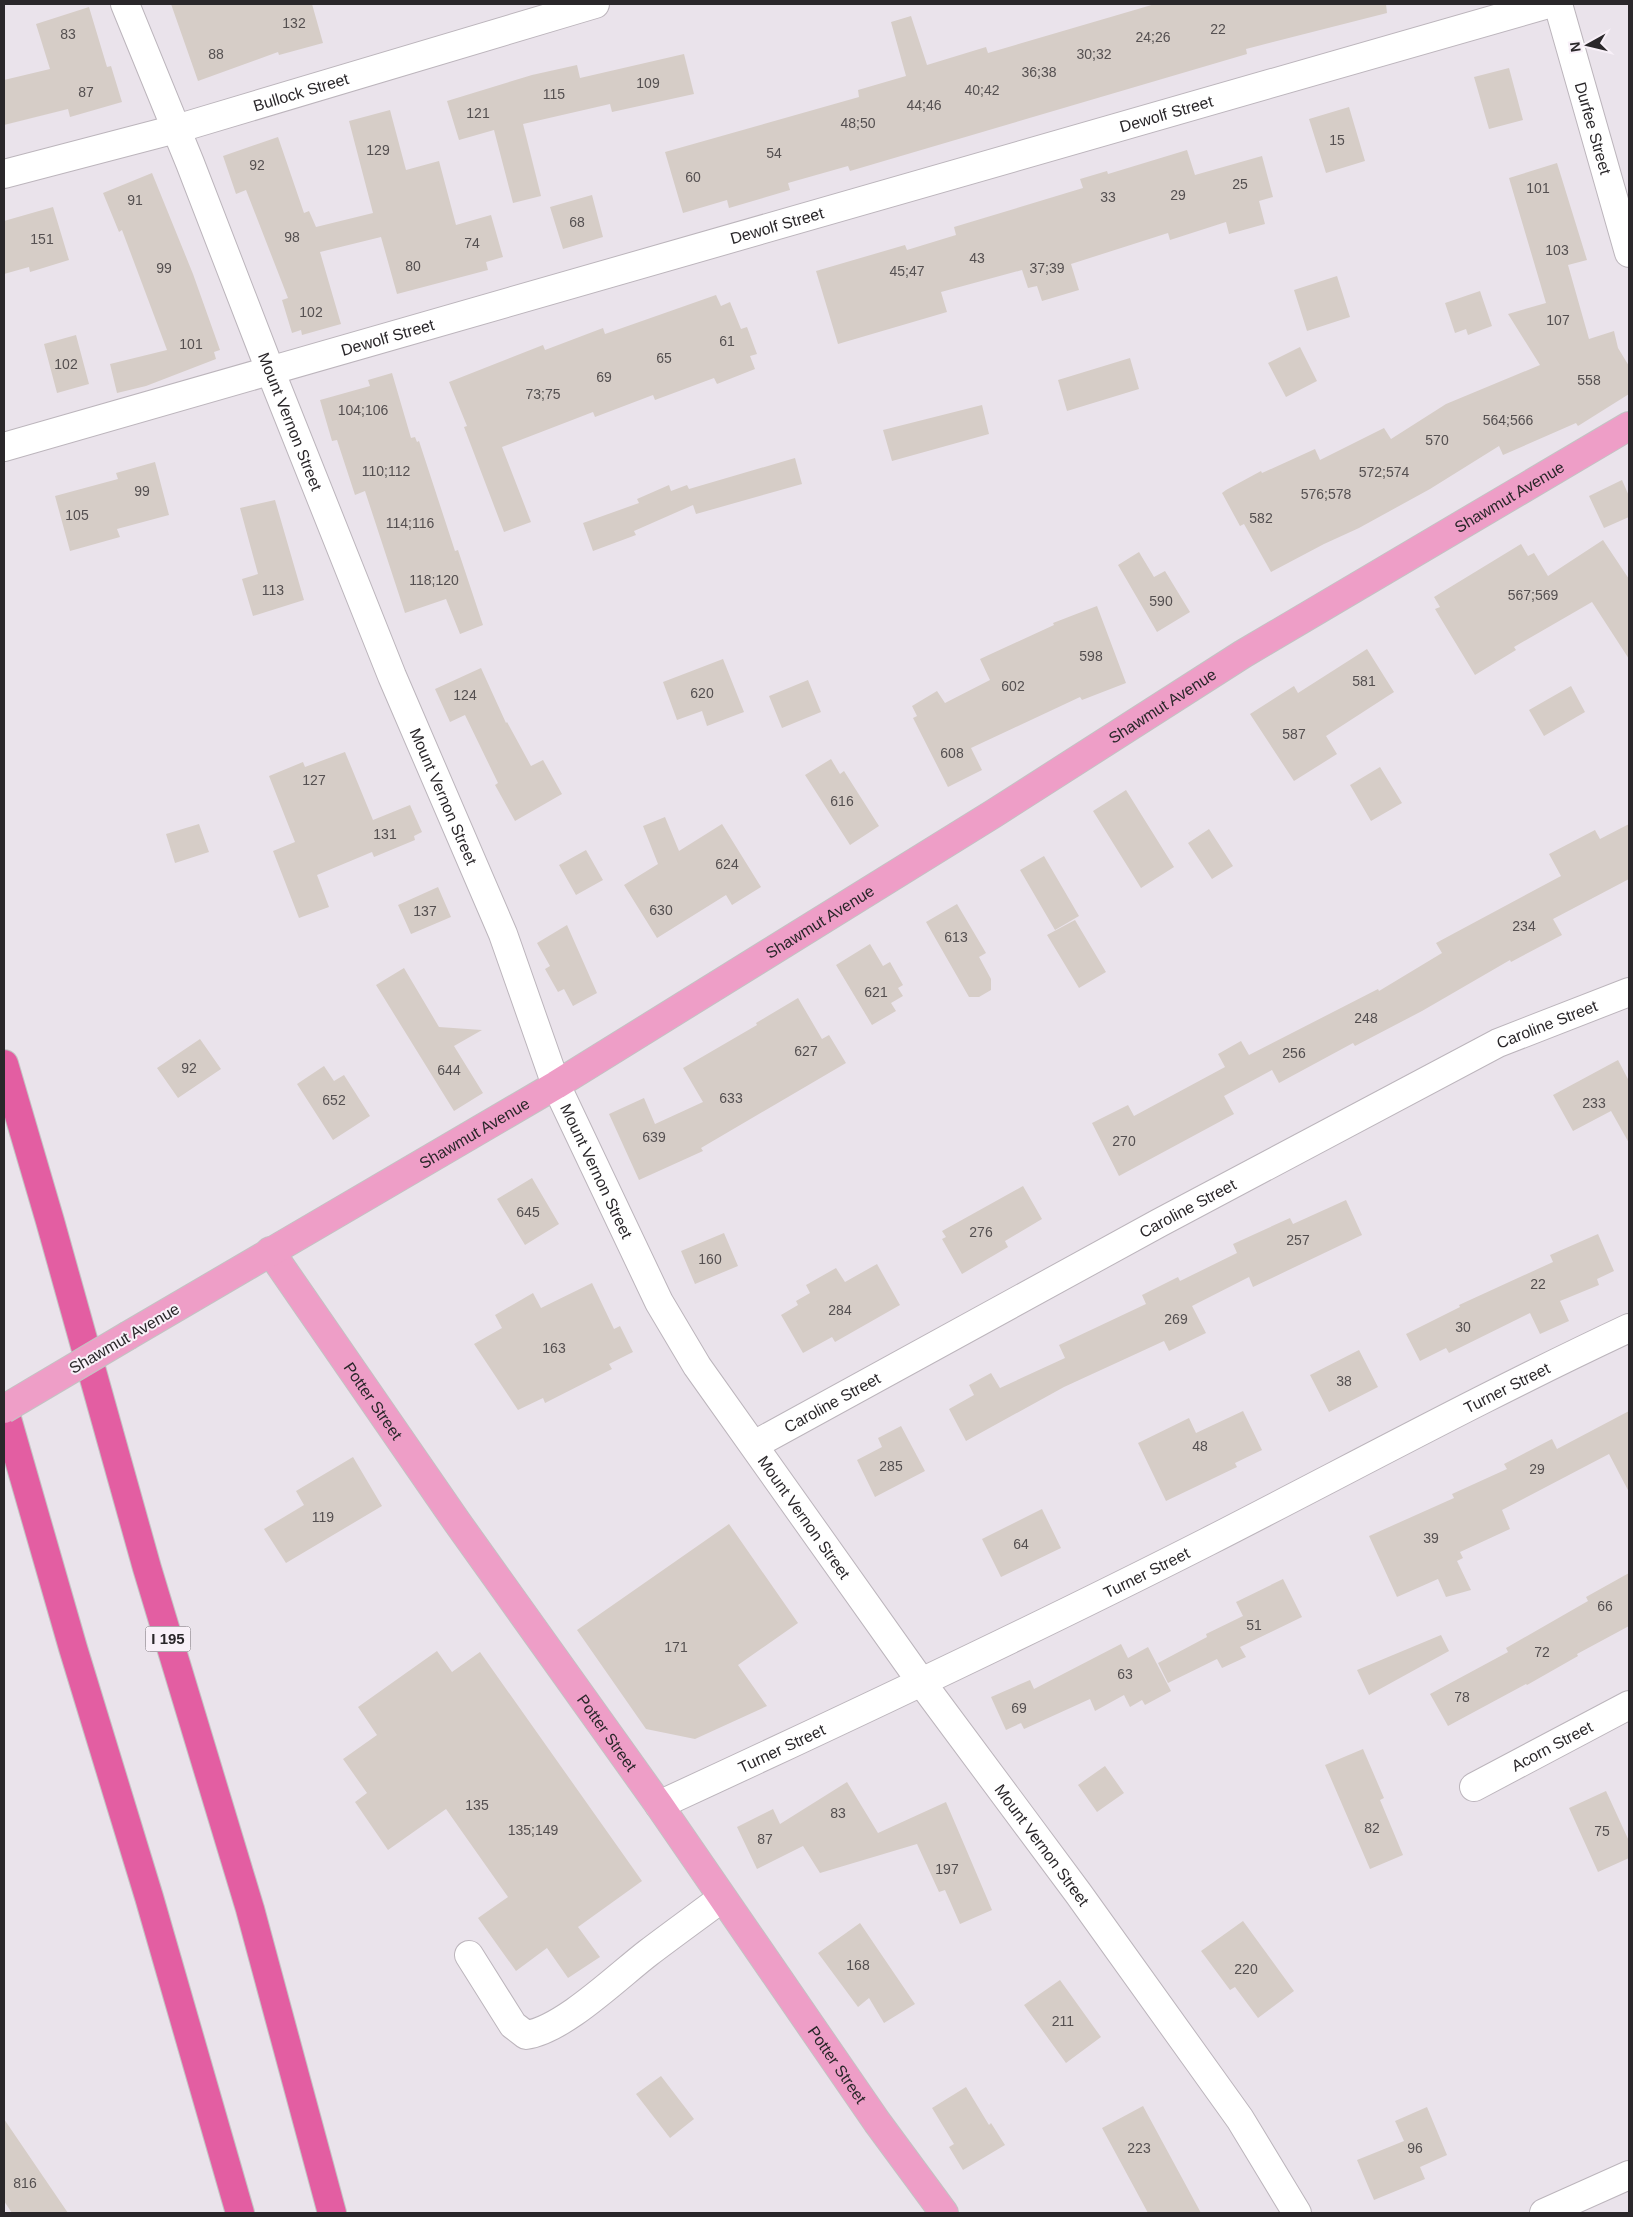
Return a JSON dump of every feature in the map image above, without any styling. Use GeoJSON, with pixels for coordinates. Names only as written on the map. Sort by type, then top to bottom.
{"type":"FeatureCollection","features":[{"type":"Feature","properties":{"kind":"highway","name":"I 195"},"geometry":{"type":"LineString","coordinates":[[4,1064],[147,1568],[250,1909],[332,2213]]}},
{"type":"Feature","properties":{"kind":"highway"},"geometry":{"type":"LineString","coordinates":[[4,1408],[73,1648],[155,1915],[240,2213]]}},
{"type":"Feature","properties":{"kind":"main road","name":"Shawmut Avenue"},"geometry":{"type":"LineString","coordinates":[[4,1408],[556,1085],[993,814],[1243,654],[1629,426]]}},
{"type":"Feature","properties":{"kind":"main road","name":"Potter Street"},"geometry":{"type":"LineString","coordinates":[[270,1251],[457,1522],[659,1806],[877,2122],[944,2213]]}},
{"type":"Feature","properties":{"kind":"street","name":"Mount Vernon Street"},"geometry":{"type":"LineString","coordinates":[[125,4],[392,676],[503,934],[556,1085],[659,1302],[697,1366],[922,1683],[1078,1893],[1240,2119],[1298,2213]]}},
{"type":"Feature","properties":{"kind":"street","name":"Bullock Street"},"geometry":{"type":"LineString","coordinates":[[4,174],[176,129],[594,4]]}},
{"type":"Feature","properties":{"kind":"street","name":"Dewolf Street"},"geometry":{"type":"LineString","coordinates":[[4,447],[1548,4]]}},
{"type":"Feature","properties":{"kind":"street","name":"Durfee Street"},"geometry":{"type":"LineString","coordinates":[[1558,4],[1629,253]]}},
{"type":"Feature","properties":{"kind":"street","name":"Caroline Street"},"geometry":{"type":"LineString","coordinates":[[754,1445],[1160,1223],[1498,1042],[1629,992]]}},
{"type":"Feature","properties":{"kind":"street","name":"Turner Street"},"geometry":{"type":"LineString","coordinates":[[659,1806],[922,1683],[1206,1542],[1520,1380],[1629,1328]]}},
{"type":"Feature","properties":{"kind":"street","name":"Acorn Street"},"geometry":{"type":"LineString","coordinates":[[1474,1787],[1629,1705]]}},
{"type":"Feature","properties":{"kind":"street"},"geometry":{"type":"LineString","coordinates":[[469,1955],[513,2025],[526,2035],[538,2034],[564,2019],[722,1898]]}},
{"type":"Feature","properties":{"kind":"street"},"geometry":{"type":"LineString","coordinates":[[1544,2213],[1629,2175]]}},
{"type":"Feature","properties":{"kind":"building"},"geometry":{"type":"Polygon","coordinates":[[[171,4],[312,4],[323,43],[279,55],[278,52],[198,81],[171,4]]]}},
{"type":"Feature","properties":{"kind":"building"},"geometry":{"type":"Polygon","coordinates":[[[1155,4],[1386,4],[1387,13],[1246,49],[1247,54],[850,171],[848,166],[788,183],[790,190],[729,208],[727,200],[683,213],[665,152],[859,97],[858,90],[906,76],[891,22],[911,16],[927,65],[986,47],[988,53],[1155,4]]]}},
{"type":"Feature","properties":{"kind":"building"},"geometry":{"type":"Polygon","coordinates":[[[89,7],[107,67],[111,66],[122,102],[70,117],[68,109],[4,125],[4,80],[50,69],[36,24],[89,7]]]}},
{"type":"Feature","properties":{"kind":"building"},"geometry":{"type":"Polygon","coordinates":[[[684,54],[694,94],[612,112],[610,104],[523,124],[541,196],[513,203],[494,130],[459,140],[447,101],[532,75],[577,65],[580,78],[684,54]]]}},
{"type":"Feature","properties":{"kind":"building"},"geometry":{"type":"Polygon","coordinates":[[[1509,68],[1523,120],[1489,129],[1474,77],[1509,68]]]}},
{"type":"Feature","properties":{"kind":"building"},"geometry":{"type":"Polygon","coordinates":[[[1349,107],[1365,161],[1326,173],[1309,119],[1349,107]]]}},
{"type":"Feature","properties":{"kind":"building"},"geometry":{"type":"Polygon","coordinates":[[[390,110],[406,170],[439,161],[456,225],[491,215],[503,257],[486,262],[488,270],[397,294],[381,237],[320,252],[341,324],[302,335],[301,330],[292,333],[282,300],[288,298],[246,190],[236,194],[223,156],[278,137],[304,213],[309,211],[316,227],[373,213],[349,121],[390,110]]]}},
{"type":"Feature","properties":{"kind":"building"},"geometry":{"type":"Polygon","coordinates":[[[1187,150],[1195,175],[1262,156],[1273,197],[1259,201],[1265,224],[1229,234],[1226,222],[1170,240],[1168,233],[1071,264],[1079,290],[1042,301],[1037,286],[1028,288],[1022,270],[941,292],[947,312],[838,344],[816,271],[905,245],[907,250],[956,235],[954,227],[1083,188],[1080,179],[1107,171],[1108,174],[1187,150]]]}},
{"type":"Feature","properties":{"kind":"building"},"geometry":{"type":"Polygon","coordinates":[[[1557,163],[1587,260],[1568,265],[1589,339],[1614,331],[1618,348],[1629,366],[1629,394],[1578,426],[1576,423],[1503,455],[1499,446],[1430,489],[1359,528],[1271,572],[1244,524],[1240,526],[1222,493],[1261,471],[1262,473],[1315,449],[1320,460],[1384,428],[1391,439],[1446,404],[1540,365],[1508,314],[1546,303],[1509,178],[1557,163]]]}},
{"type":"Feature","properties":{"kind":"building"},"geometry":{"type":"Polygon","coordinates":[[[152,173],[193,274],[220,350],[214,352],[216,359],[146,386],[117,393],[110,364],[167,350],[122,230],[119,232],[103,193],[152,173]]]}},
{"type":"Feature","properties":{"kind":"building"},"geometry":{"type":"Polygon","coordinates":[[[592,195],[603,237],[563,249],[550,207],[592,195]]]}},
{"type":"Feature","properties":{"kind":"building"},"geometry":{"type":"Polygon","coordinates":[[[53,207],[69,260],[30,272],[29,267],[4,274],[4,221],[53,207]]]}},
{"type":"Feature","properties":{"kind":"building"},"geometry":{"type":"Polygon","coordinates":[[[1337,276],[1350,317],[1307,331],[1294,290],[1337,276]]]}},
{"type":"Feature","properties":{"kind":"building"},"geometry":{"type":"Polygon","coordinates":[[[1480,291],[1492,326],[1468,335],[1466,329],[1455,333],[1445,303],[1480,291]]]}},
{"type":"Feature","properties":{"kind":"building"},"geometry":{"type":"Polygon","coordinates":[[[716,295],[721,306],[730,302],[741,329],[747,327],[757,354],[750,356],[755,369],[717,384],[714,378],[655,400],[653,395],[595,417],[593,412],[502,447],[531,522],[504,532],[464,427],[467,426],[449,382],[543,345],[545,350],[603,328],[605,334],[716,295]]]}},
{"type":"Feature","properties":{"kind":"building"},"geometry":{"type":"Polygon","coordinates":[[[76,335],[89,384],[57,393],[44,344],[76,335]]]}},
{"type":"Feature","properties":{"kind":"building"},"geometry":{"type":"Polygon","coordinates":[[[1300,347],[1317,381],[1286,397],[1268,363],[1300,347]]]}},
{"type":"Feature","properties":{"kind":"building"},"geometry":{"type":"Polygon","coordinates":[[[1130,358],[1139,389],[1067,411],[1058,380],[1130,358]]]}},
{"type":"Feature","properties":{"kind":"building"},"geometry":{"type":"Polygon","coordinates":[[[392,373],[411,438],[415,437],[417,442],[419,441],[455,551],[458,550],[483,625],[460,634],[446,599],[405,613],[365,491],[355,495],[337,440],[332,441],[320,400],[370,386],[368,380],[392,373]]]}},
{"type":"Feature","properties":{"kind":"building"},"geometry":{"type":"Polygon","coordinates":[[[982,405],[989,434],[892,461],[883,430],[982,405]]]}},
{"type":"Feature","properties":{"kind":"building"},"geometry":{"type":"Polygon","coordinates":[[[795,458],[802,484],[696,514],[693,505],[634,531],[636,535],[593,551],[583,523],[639,503],[637,499],[669,485],[671,491],[687,485],[689,489],[795,458]]]}},
{"type":"Feature","properties":{"kind":"building"},"geometry":{"type":"Polygon","coordinates":[[[155,462],[169,515],[117,529],[120,537],[70,551],[55,496],[118,479],[116,473],[155,462]]]}},
{"type":"Feature","properties":{"kind":"building"},"geometry":{"type":"Polygon","coordinates":[[[1622,480],[1629,496],[1629,517],[1604,528],[1589,496],[1622,480]]]}},
{"type":"Feature","properties":{"kind":"building"},"geometry":{"type":"Polygon","coordinates":[[[275,500],[304,600],[253,616],[242,579],[258,574],[240,508],[275,500]]]}},
{"type":"Feature","properties":{"kind":"building"},"geometry":{"type":"Polygon","coordinates":[[[1603,540],[1629,579],[1629,659],[1592,602],[1514,647],[1516,650],[1475,675],[1435,609],[1440,607],[1434,597],[1521,544],[1528,556],[1534,553],[1548,576],[1603,540]]]}},
{"type":"Feature","properties":{"kind":"building"},"geometry":{"type":"Polygon","coordinates":[[[1139,552],[1154,577],[1165,571],[1190,612],[1157,632],[1118,565],[1139,552]]]}},
{"type":"Feature","properties":{"kind":"building"},"geometry":{"type":"Polygon","coordinates":[[[1097,606],[1126,683],[1082,700],[1080,697],[971,748],[982,770],[948,787],[913,718],[917,716],[912,706],[937,691],[945,703],[990,680],[980,659],[1054,625],[1053,623],[1097,606]]]}},
{"type":"Feature","properties":{"kind":"building"},"geometry":{"type":"Polygon","coordinates":[[[1367,649],[1394,692],[1326,736],[1337,754],[1294,781],[1250,714],[1294,686],[1298,693],[1367,649]]]}},
{"type":"Feature","properties":{"kind":"building"},"geometry":{"type":"Polygon","coordinates":[[[723,659],[744,712],[707,726],[702,711],[677,720],[663,682],[723,659]]]}},
{"type":"Feature","properties":{"kind":"building"},"geometry":{"type":"Polygon","coordinates":[[[481,668],[506,723],[531,766],[543,760],[562,794],[515,821],[495,785],[498,783],[465,715],[450,722],[435,689],[481,668]]]}},
{"type":"Feature","properties":{"kind":"building"},"geometry":{"type":"Polygon","coordinates":[[[808,680],[821,712],[782,728],[769,696],[808,680]]]}},
{"type":"Feature","properties":{"kind":"building"},"geometry":{"type":"Polygon","coordinates":[[[1571,686],[1585,712],[1544,736],[1529,710],[1571,686]]]}},
{"type":"Feature","properties":{"kind":"building"},"geometry":{"type":"Polygon","coordinates":[[[345,752],[373,820],[410,805],[422,832],[414,836],[415,840],[374,857],[372,852],[317,875],[329,907],[299,918],[273,851],[295,842],[269,776],[303,762],[305,767],[345,752]]]}},
{"type":"Feature","properties":{"kind":"building"},"geometry":{"type":"Polygon","coordinates":[[[831,759],[840,774],[844,771],[879,826],[850,845],[805,775],[831,759]]]}},
{"type":"Feature","properties":{"kind":"building"},"geometry":{"type":"Polygon","coordinates":[[[1380,767],[1402,803],[1371,821],[1350,785],[1380,767]]]}},
{"type":"Feature","properties":{"kind":"building"},"geometry":{"type":"Polygon","coordinates":[[[1126,790],[1174,867],[1141,888],[1093,811],[1126,790]]]}},
{"type":"Feature","properties":{"kind":"building"},"geometry":{"type":"Polygon","coordinates":[[[665,817],[679,851],[722,824],[761,887],[732,905],[726,895],[657,938],[624,885],[658,864],[643,826],[665,817]]]}},
{"type":"Feature","properties":{"kind":"building"},"geometry":{"type":"Polygon","coordinates":[[[199,824],[209,852],[175,863],[166,834],[199,824]]]}},
{"type":"Feature","properties":{"kind":"building"},"geometry":{"type":"Polygon","coordinates":[[[1629,824],[1629,879],[1553,919],[1562,935],[1511,962],[1510,960],[1422,1011],[1355,1046],[1353,1043],[1279,1083],[1272,1070],[1224,1096],[1234,1114],[1119,1176],[1092,1123],[1128,1105],[1134,1116],[1225,1067],[1218,1054],[1241,1041],[1249,1055],[1378,989],[1379,991],[1442,953],[1436,943],[1561,876],[1549,854],[1595,830],[1600,839],[1629,824]]]}},
{"type":"Feature","properties":{"kind":"building"},"geometry":{"type":"Polygon","coordinates":[[[1209,829],[1233,866],[1212,879],[1188,843],[1209,829]]]}},
{"type":"Feature","properties":{"kind":"building"},"geometry":{"type":"Polygon","coordinates":[[[586,850],[603,880],[576,895],[559,865],[586,850]]]}},
{"type":"Feature","properties":{"kind":"building"},"geometry":{"type":"Polygon","coordinates":[[[1044,856],[1079,916],[1055,930],[1020,870],[1044,856]]]}},
{"type":"Feature","properties":{"kind":"building"},"geometry":{"type":"Polygon","coordinates":[[[438,887],[451,917],[411,934],[398,905],[438,887]]]}},
{"type":"Feature","properties":{"kind":"building"},"geometry":{"type":"Polygon","coordinates":[[[957,904],[986,953],[979,957],[991,979],[991,990],[979,997],[969,997],[926,922],[957,904]]]}},
{"type":"Feature","properties":{"kind":"building"},"geometry":{"type":"Polygon","coordinates":[[[1075,920],[1106,972],[1079,988],[1047,935],[1075,920]]]}},
{"type":"Feature","properties":{"kind":"building"},"geometry":{"type":"Polygon","coordinates":[[[567,925],[597,993],[573,1006],[564,989],[558,992],[545,969],[550,966],[537,943],[567,925]]]}},
{"type":"Feature","properties":{"kind":"building"},"geometry":{"type":"Polygon","coordinates":[[[870,944],[883,966],[890,962],[903,985],[898,988],[903,996],[891,1003],[896,1011],[872,1025],[836,965],[870,944]]]}},
{"type":"Feature","properties":{"kind":"building"},"geometry":{"type":"Polygon","coordinates":[[[404,968],[439,1027],[482,1030],[454,1046],[483,1093],[454,1111],[376,985],[404,968]]]}},
{"type":"Feature","properties":{"kind":"building"},"geometry":{"type":"Polygon","coordinates":[[[798,998],[822,1039],[829,1035],[846,1063],[701,1148],[703,1151],[639,1180],[609,1114],[644,1098],[655,1124],[703,1102],[683,1068],[757,1025],[756,1023],[798,998]]]}},
{"type":"Feature","properties":{"kind":"building"},"geometry":{"type":"Polygon","coordinates":[[[200,1039],[221,1069],[178,1098],[157,1068],[200,1039]]]}},
{"type":"Feature","properties":{"kind":"building"},"geometry":{"type":"Polygon","coordinates":[[[1618,1060],[1629,1081],[1629,1143],[1611,1111],[1573,1131],[1553,1095],[1618,1060]]]}},
{"type":"Feature","properties":{"kind":"building"},"geometry":{"type":"Polygon","coordinates":[[[324,1066],[334,1081],[344,1075],[370,1116],[333,1140],[297,1084],[324,1066]]]}},
{"type":"Feature","properties":{"kind":"building"},"geometry":{"type":"Polygon","coordinates":[[[532,1178],[559,1224],[525,1245],[497,1199],[532,1178]]]}},
{"type":"Feature","properties":{"kind":"building"},"geometry":{"type":"Polygon","coordinates":[[[1023,1186],[1042,1219],[1005,1241],[1008,1247],[962,1274],[942,1239],[946,1237],[942,1231],[1023,1186]]]}},
{"type":"Feature","properties":{"kind":"building"},"geometry":{"type":"Polygon","coordinates":[[[1346,1200],[1362,1235],[1253,1287],[1249,1277],[1192,1306],[1206,1333],[1169,1351],[1164,1341],[1064,1387],[966,1441],[949,1409],[974,1395],[969,1385],[991,1373],[1000,1388],[1065,1358],[1059,1345],[1146,1304],[1142,1295],[1178,1277],[1180,1281],[1237,1253],[1233,1244],[1290,1218],[1293,1224],[1346,1200]]]}},
{"type":"Feature","properties":{"kind":"building"},"geometry":{"type":"Polygon","coordinates":[[[724,1233],[738,1266],[695,1284],[681,1251],[724,1233]]]}},
{"type":"Feature","properties":{"kind":"building"},"geometry":{"type":"Polygon","coordinates":[[[1598,1234],[1614,1271],[1597,1279],[1599,1285],[1560,1301],[1569,1321],[1540,1334],[1530,1313],[1449,1353],[1446,1348],[1420,1361],[1406,1334],[1460,1307],[1459,1305],[1553,1262],[1550,1255],[1598,1234]]]}},
{"type":"Feature","properties":{"kind":"building"},"geometry":{"type":"Polygon","coordinates":[[[877,1264],[900,1305],[835,1342],[832,1337],[803,1353],[781,1315],[798,1305],[796,1301],[810,1293],[806,1285],[836,1268],[845,1282],[877,1264]]]}},
{"type":"Feature","properties":{"kind":"building"},"geometry":{"type":"Polygon","coordinates":[[[592,1283],[614,1329],[620,1326],[633,1352],[609,1364],[612,1369],[545,1403],[543,1398],[518,1410],[474,1344],[502,1328],[495,1315],[533,1293],[541,1308],[592,1283]]]}},
{"type":"Feature","properties":{"kind":"building"},"geometry":{"type":"Polygon","coordinates":[[[1359,1350],[1378,1387],[1329,1412],[1310,1375],[1359,1350]]]}},
{"type":"Feature","properties":{"kind":"building"},"geometry":{"type":"Polygon","coordinates":[[[1243,1411],[1262,1450],[1235,1463],[1237,1467],[1166,1501],[1138,1443],[1189,1418],[1196,1433],[1243,1411]]]}},
{"type":"Feature","properties":{"kind":"building"},"geometry":{"type":"Polygon","coordinates":[[[1629,1411],[1629,1492],[1609,1454],[1502,1510],[1510,1529],[1460,1552],[1463,1558],[1457,1561],[1471,1590],[1446,1597],[1438,1579],[1397,1597],[1369,1536],[1454,1498],[1452,1494],[1507,1469],[1504,1464],[1552,1439],[1557,1449],[1629,1411]]]}},
{"type":"Feature","properties":{"kind":"building"},"geometry":{"type":"Polygon","coordinates":[[[901,1426],[925,1471],[875,1497],[857,1460],[882,1447],[878,1438],[901,1426]]]}},
{"type":"Feature","properties":{"kind":"building"},"geometry":{"type":"Polygon","coordinates":[[[353,1457],[382,1506],[286,1563],[264,1529],[304,1505],[296,1491],[353,1457]]]}},
{"type":"Feature","properties":{"kind":"building"},"geometry":{"type":"Polygon","coordinates":[[[1042,1509],[1061,1548],[1001,1577],[982,1539],[1042,1509]]]}},
{"type":"Feature","properties":{"kind":"building"},"geometry":{"type":"Polygon","coordinates":[[[729,1524],[798,1623],[738,1665],[767,1706],[695,1739],[646,1729],[577,1630],[729,1524]]]}},
{"type":"Feature","properties":{"kind":"building"},"geometry":{"type":"Polygon","coordinates":[[[1629,1573],[1629,1626],[1577,1654],[1578,1656],[1527,1685],[1448,1726],[1430,1694],[1508,1652],[1506,1648],[1588,1601],[1586,1597],[1629,1573]]]}},
{"type":"Feature","properties":{"kind":"building"},"geometry":{"type":"Polygon","coordinates":[[[1283,1579],[1302,1617],[1240,1647],[1246,1657],[1222,1668],[1217,1659],[1168,1683],[1158,1663],[1207,1637],[1206,1634],[1243,1616],[1236,1602],[1283,1579]]]}},
{"type":"Feature","properties":{"kind":"building"},"geometry":{"type":"Polygon","coordinates":[[[1441,1635],[1449,1651],[1369,1695],[1357,1670],[1441,1635]]]}},
{"type":"Feature","properties":{"kind":"building"},"geometry":{"type":"Polygon","coordinates":[[[1121,1644],[1128,1658],[1148,1647],[1171,1691],[1145,1705],[1142,1700],[1130,1707],[1124,1695],[1095,1711],[1090,1699],[1024,1729],[1021,1723],[1006,1730],[991,1697],[1030,1680],[1034,1689],[1121,1644]]]}},
{"type":"Feature","properties":{"kind":"building"},"geometry":{"type":"Polygon","coordinates":[[[437,1651],[452,1672],[480,1652],[642,1881],[578,1927],[600,1957],[568,1978],[547,1948],[516,1971],[478,1918],[508,1897],[446,1809],[388,1850],[355,1802],[367,1793],[343,1759],[377,1735],[358,1707],[437,1651]]]}},
{"type":"Feature","properties":{"kind":"building"},"geometry":{"type":"Polygon","coordinates":[[[1363,1749],[1384,1798],[1380,1800],[1403,1855],[1370,1869],[1325,1765],[1363,1749]]]}},
{"type":"Feature","properties":{"kind":"building"},"geometry":{"type":"Polygon","coordinates":[[[1105,1766],[1124,1793],[1097,1812],[1078,1785],[1105,1766]]]}},
{"type":"Feature","properties":{"kind":"building"},"geometry":{"type":"Polygon","coordinates":[[[847,1782],[878,1833],[946,1802],[992,1910],[960,1924],[945,1890],[939,1892],[917,1844],[820,1873],[803,1846],[757,1869],[737,1827],[773,1809],[780,1824],[847,1782]]]}},
{"type":"Feature","properties":{"kind":"building"},"geometry":{"type":"Polygon","coordinates":[[[1606,1791],[1629,1841],[1629,1858],[1598,1872],[1569,1808],[1606,1791]]]}},
{"type":"Feature","properties":{"kind":"building"},"geometry":{"type":"Polygon","coordinates":[[[1243,1921],[1294,1991],[1258,2018],[1235,1987],[1230,1990],[1201,1951],[1243,1921]]]}},
{"type":"Feature","properties":{"kind":"building"},"geometry":{"type":"Polygon","coordinates":[[[860,1923],[915,2004],[884,2023],[869,1998],[858,2007],[818,1953],[860,1923]]]}},
{"type":"Feature","properties":{"kind":"building"},"geometry":{"type":"Polygon","coordinates":[[[1060,1980],[1101,2037],[1066,2063],[1024,2005],[1060,1980]]]}},
{"type":"Feature","properties":{"kind":"building"},"geometry":{"type":"Polygon","coordinates":[[[661,2076],[694,2119],[670,2138],[636,2094],[661,2076]]]}},
{"type":"Feature","properties":{"kind":"building"},"geometry":{"type":"Polygon","coordinates":[[[966,2087],[989,2125],[991,2123],[1005,2145],[963,2170],[949,2147],[954,2144],[932,2108],[966,2087]]]}},
{"type":"Feature","properties":{"kind":"building"},"geometry":{"type":"Polygon","coordinates":[[[1143,2106],[1201,2213],[1148,2213],[1102,2128],[1143,2106]]]}},
{"type":"Feature","properties":{"kind":"building"},"geometry":{"type":"Polygon","coordinates":[[[1427,2107],[1447,2155],[1420,2167],[1425,2179],[1374,2200],[1357,2160],[1404,2141],[1395,2121],[1427,2107]]]}},
{"type":"Feature","properties":{"kind":"building"},"geometry":{"type":"Polygon","coordinates":[[[4,2119],[68,2213],[12,2213],[4,2201],[4,2119]]]}}]}
